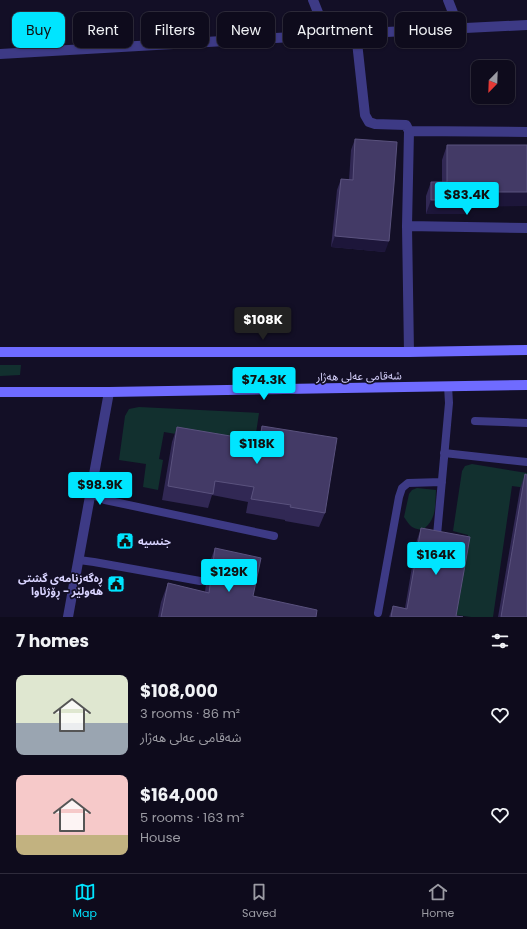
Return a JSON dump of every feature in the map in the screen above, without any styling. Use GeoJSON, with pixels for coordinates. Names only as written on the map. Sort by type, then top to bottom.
{"type":"FeatureCollection","features":[{"type":"Feature","properties":{"kind":"main road","name":"شەقامی عەلی هەژار"},"geometry":{"type":"LineString","coordinates":[[0,352],[409,352],[527,350]]}},
{"type":"Feature","properties":{"kind":"main road","name":"شەقامی عەلی هەژار"},"geometry":{"type":"LineString","coordinates":[[0,392],[109,392],[527,385]]}},
{"type":"Feature","properties":{"kind":"street"},"geometry":{"type":"LineString","coordinates":[[313,0],[318,12]]}},
{"type":"Feature","properties":{"kind":"street"},"geometry":{"type":"LineString","coordinates":[[448,0],[453,12]]}},
{"type":"Feature","properties":{"kind":"street"},"geometry":{"type":"LineString","coordinates":[[466,28],[527,25]]}},
{"type":"Feature","properties":{"kind":"street"},"geometry":{"type":"LineString","coordinates":[[0,54],[283,38]]}},
{"type":"Feature","properties":{"kind":"street"},"geometry":{"type":"LineString","coordinates":[[358,48],[365,115],[369,122],[375,124],[406,125],[409,131],[407,226],[409,352]]}},
{"type":"Feature","properties":{"kind":"street"},"geometry":{"type":"LineString","coordinates":[[409,131],[527,132]]}},
{"type":"Feature","properties":{"kind":"street"},"geometry":{"type":"LineString","coordinates":[[407,226],[527,228]]}},
{"type":"Feature","properties":{"kind":"street"},"geometry":{"type":"LineString","coordinates":[[68,617],[109,392]]}},
{"type":"Feature","properties":{"kind":"lane"},"geometry":{"type":"LineString","coordinates":[[437,535],[448,403],[448,386]]}},
{"type":"Feature","properties":{"kind":"lane"},"geometry":{"type":"LineString","coordinates":[[475,421],[527,423]]}},
{"type":"Feature","properties":{"kind":"lane"},"geometry":{"type":"LineString","coordinates":[[444,453],[527,462]]}},
{"type":"Feature","properties":{"kind":"lane"},"geometry":{"type":"LineString","coordinates":[[378,613],[399,497],[402,488],[408,483],[442,482]]}},
{"type":"Feature","properties":{"kind":"lane"},"geometry":{"type":"LineString","coordinates":[[91,494],[105,500],[274,536]]}},
{"type":"Feature","properties":{"kind":"lane"},"geometry":{"type":"LineString","coordinates":[[79,560],[200,581]]}},
{"type":"Feature","properties":{"kind":"green space"},"geometry":{"type":"Polygon","coordinates":[[[0,365],[21,365],[20,375],[0,376],[0,365]]]}},
{"type":"Feature","properties":{"kind":"green space"},"geometry":{"type":"Polygon","coordinates":[[[139,407],[259,413],[254,447],[164,432],[159,459],[163,460],[158,490],[143,487],[146,464],[119,460],[125,416],[129,409],[139,407]]]}},
{"type":"Feature","properties":{"kind":"green space"},"geometry":{"type":"Polygon","coordinates":[[[472,464],[527,473],[527,488],[512,486],[493,617],[456,615],[468,535],[453,531],[462,471],[465,466],[472,464]]]}},
{"type":"Feature","properties":{"kind":"green space"},"geometry":{"type":"Polygon","coordinates":[[[417,488],[436,490],[433,517],[427,526],[422,530],[411,526],[404,517],[409,494],[412,490],[417,488]]]}},
{"type":"Feature","properties":{"kind":"building"},"geometry":{"type":"Polygon","coordinates":[[[355,139],[397,142],[389,241],[335,236],[341,179],[353,180],[355,139]]]}},
{"type":"Feature","properties":{"kind":"building"},"geometry":{"type":"Polygon","coordinates":[[[447,145],[527,145],[527,192],[472,192],[472,200],[431,200],[431,182],[447,182],[447,145]]]}},
{"type":"Feature","properties":{"kind":"building"},"geometry":{"type":"Polygon","coordinates":[[[262,426],[337,438],[325,513],[290,507],[291,505],[251,499],[254,487],[215,481],[213,494],[168,486],[177,427],[260,441],[262,426]]]}},
{"type":"Feature","properties":{"kind":"building"},"geometry":{"type":"Polygon","coordinates":[[[525,474],[527,475],[527,617],[501,617],[525,474]]]}},
{"type":"Feature","properties":{"kind":"building"},"geometry":{"type":"Polygon","coordinates":[[[421,528],[470,537],[456,616],[463,617],[391,617],[393,606],[407,609],[421,528]]]}},
{"type":"Feature","properties":{"kind":"building"},"geometry":{"type":"Polygon","coordinates":[[[215,548],[261,558],[253,596],[317,610],[316,617],[161,617],[168,583],[209,593],[215,548]]]}},
{"type":"Feature","properties":{"kind":"place","name":"جنسیە"},"geometry":{"type":"Point","coordinates":[125,541]}},
{"type":"Feature","properties":{"kind":"place","name":"ڕەگەزنامەی گشتی هەولێر - ڕۆژئاوا"},"geometry":{"type":"Point","coordinates":[116,584]}}]}
